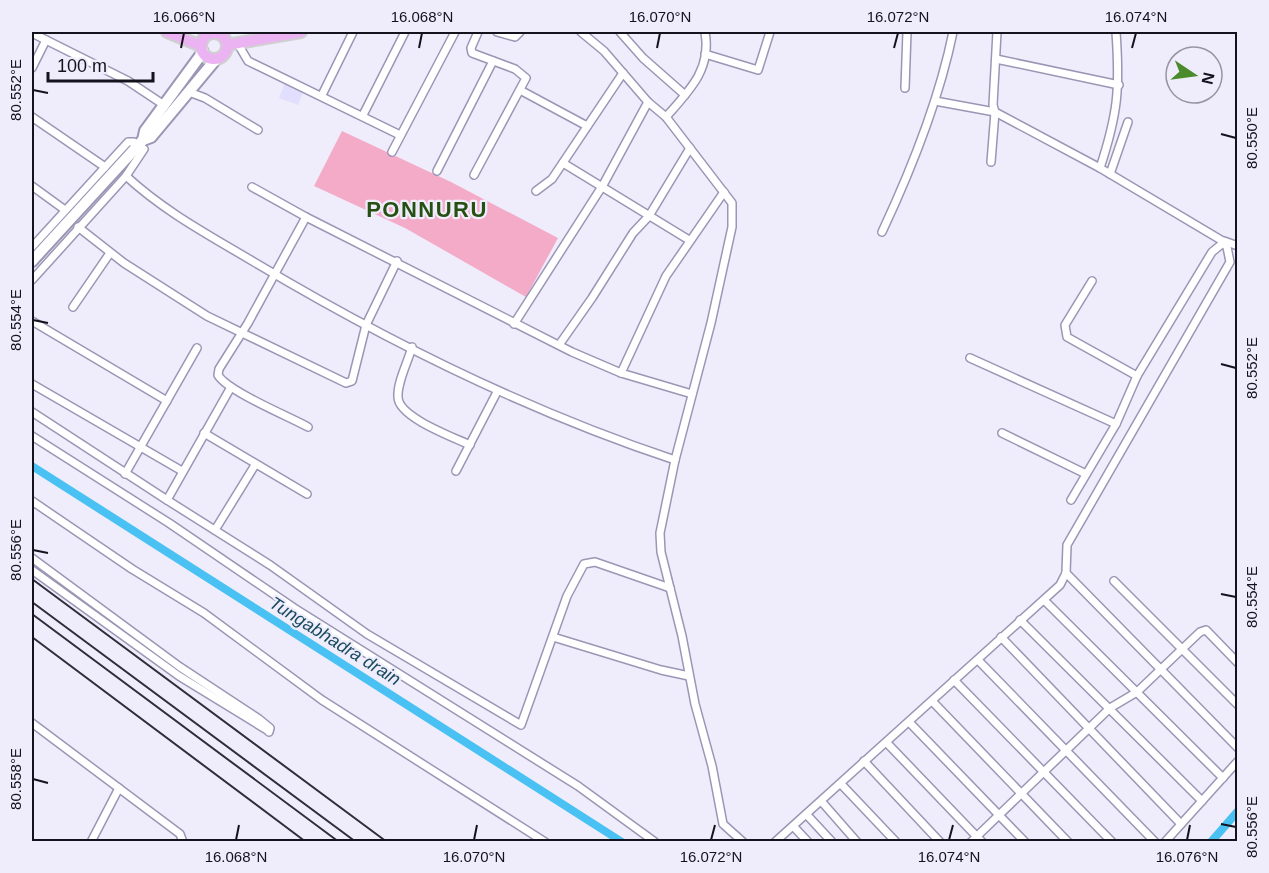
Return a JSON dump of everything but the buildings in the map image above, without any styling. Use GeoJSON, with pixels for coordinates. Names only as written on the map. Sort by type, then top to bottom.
{"type":"FeatureCollection","features":[{"type":"Feature","properties":{"kind":"main road"},"geometry":{"type":"LineString","coordinates":[[167,32],[202,49],[210,59],[216,59]]}},
{"type":"Feature","properties":{"kind":"main road"},"geometry":{"type":"LineString","coordinates":[[32,261],[139,145],[151,137],[216,59],[225,54],[233,45],[254,41],[268,33],[278,38],[301,32]]}},
{"type":"Feature","properties":{"kind":"main road"},"geometry":{"type":"LineString","coordinates":[[139,145],[145,131],[202,49],[203,33],[220,34],[233,45]]}},
{"type":"Feature","properties":{"kind":"street"},"geometry":{"type":"LineString","coordinates":[[322,95],[353,32]]}},
{"type":"Feature","properties":{"kind":"street"},"geometry":{"type":"LineString","coordinates":[[363,115],[405,32]]}},
{"type":"Feature","properties":{"kind":"street"},"geometry":{"type":"LineString","coordinates":[[393,152],[455,32]]}},
{"type":"Feature","properties":{"kind":"street"},"geometry":{"type":"LineString","coordinates":[[474,176],[525,78],[524,74],[471,50],[478,32]]}},
{"type":"Feature","properties":{"kind":"street"},"geometry":{"type":"LineString","coordinates":[[497,32],[515,37],[520,32]]}},
{"type":"Feature","properties":{"kind":"street"},"geometry":{"type":"LineString","coordinates":[[584,32],[604,51],[648,102],[666,117],[732,203],[732,227],[704,352],[675,460],[660,533],[661,552],[712,766],[723,824],[740,839]]}},
{"type":"Feature","properties":{"kind":"street"},"geometry":{"type":"LineString","coordinates":[[620,32],[643,58],[686,95]]}},
{"type":"Feature","properties":{"kind":"street"},"geometry":{"type":"LineString","coordinates":[[666,117],[702,73],[705,32]]}},
{"type":"Feature","properties":{"kind":"street"},"geometry":{"type":"LineString","coordinates":[[705,54],[758,70],[770,32]]}},
{"type":"Feature","properties":{"kind":"street"},"geometry":{"type":"LineString","coordinates":[[905,88],[907,32]]}},
{"type":"Feature","properties":{"kind":"street"},"geometry":{"type":"LineString","coordinates":[[882,232],[899,195],[935,101],[953,32]]}},
{"type":"Feature","properties":{"kind":"street"},"geometry":{"type":"LineString","coordinates":[[991,162],[997,32]]}},
{"type":"Feature","properties":{"kind":"street"},"geometry":{"type":"LineString","coordinates":[[1100,168],[1116,114],[1119,86],[1116,32]]}},
{"type":"Feature","properties":{"kind":"street"},"geometry":{"type":"LineString","coordinates":[[32,33],[128,81],[164,105]]}},
{"type":"Feature","properties":{"kind":"street"},"geometry":{"type":"LineString","coordinates":[[32,68],[46,40]]}},
{"type":"Feature","properties":{"kind":"street"},"geometry":{"type":"LineString","coordinates":[[233,45],[248,61],[322,95],[400,135]]}},
{"type":"Feature","properties":{"kind":"street"},"geometry":{"type":"LineString","coordinates":[[996,59],[1119,86]]}},
{"type":"Feature","properties":{"kind":"street"},"geometry":{"type":"LineString","coordinates":[[437,171],[493,61]]}},
{"type":"Feature","properties":{"kind":"street"},"geometry":{"type":"LineString","coordinates":[[536,191],[552,179],[623,73]]}},
{"type":"Feature","properties":{"kind":"street"},"geometry":{"type":"LineString","coordinates":[[519,90],[587,126]]}},
{"type":"Feature","properties":{"kind":"street"},"geometry":{"type":"LineString","coordinates":[[189,92],[205,98],[258,130]]}},
{"type":"Feature","properties":{"kind":"street"},"geometry":{"type":"LineString","coordinates":[[781,840],[864,761],[910,723],[954,680],[1020,620],[1045,601],[1060,585],[1066,573],[1067,545],[1215,292],[1230,262],[1225,246],[1100,168],[995,112],[935,101]]}},
{"type":"Feature","properties":{"kind":"street"},"geometry":{"type":"LineString","coordinates":[[514,324],[603,185],[648,102]]}},
{"type":"Feature","properties":{"kind":"street"},"geometry":{"type":"LineString","coordinates":[[32,117],[105,167]]}},
{"type":"Feature","properties":{"kind":"street"},"geometry":{"type":"LineString","coordinates":[[1110,174],[1128,122]]}},
{"type":"Feature","properties":{"kind":"street"},"geometry":{"type":"LineString","coordinates":[[32,247],[128,142],[139,145],[144,151],[126,176],[32,280]]}},
{"type":"Feature","properties":{"kind":"street"},"geometry":{"type":"LineString","coordinates":[[559,345],[633,233],[650,216],[690,148]]}},
{"type":"Feature","properties":{"kind":"street"},"geometry":{"type":"LineString","coordinates":[[563,163],[603,185],[689,240]]}},
{"type":"Feature","properties":{"kind":"street"},"geometry":{"type":"LineString","coordinates":[[126,176],[169,212],[274,275],[366,325],[497,392],[598,435],[675,460]]}},
{"type":"Feature","properties":{"kind":"street"},"geometry":{"type":"LineString","coordinates":[[32,186],[65,210]]}},
{"type":"Feature","properties":{"kind":"street"},"geometry":{"type":"LineString","coordinates":[[252,187],[514,324],[621,373],[692,394]]}},
{"type":"Feature","properties":{"kind":"street"},"geometry":{"type":"LineString","coordinates":[[621,373],[666,276],[724,192]]}},
{"type":"Feature","properties":{"kind":"street"},"geometry":{"type":"LineString","coordinates":[[306,217],[218,372],[220,379],[231,387],[308,427]]}},
{"type":"Feature","properties":{"kind":"street"},"geometry":{"type":"LineString","coordinates":[[78,227],[110,253],[207,316],[346,383],[352,381],[366,325],[397,261]]}},
{"type":"Feature","properties":{"kind":"street"},"geometry":{"type":"LineString","coordinates":[[1071,500],[1116,424],[1137,376],[1212,252],[1225,246],[1238,246]]}},
{"type":"Feature","properties":{"kind":"street"},"geometry":{"type":"LineString","coordinates":[[73,307],[110,253]]}},
{"type":"Feature","properties":{"kind":"street"},"geometry":{"type":"LineString","coordinates":[[1092,281],[1065,325],[1067,337],[1137,376]]}},
{"type":"Feature","properties":{"kind":"street"},"geometry":{"type":"LineString","coordinates":[[32,321],[167,401]]}},
{"type":"Feature","properties":{"kind":"street"},"geometry":{"type":"LineString","coordinates":[[412,347],[397,395],[398,403],[407,414],[470,445]]}},
{"type":"Feature","properties":{"kind":"street"},"geometry":{"type":"LineString","coordinates":[[125,474],[197,348]]}},
{"type":"Feature","properties":{"kind":"street"},"geometry":{"type":"LineString","coordinates":[[970,358],[1116,424]]}},
{"type":"Feature","properties":{"kind":"street"},"geometry":{"type":"LineString","coordinates":[[32,384],[182,471]]}},
{"type":"Feature","properties":{"kind":"street"},"geometry":{"type":"LineString","coordinates":[[167,500],[231,387]]}},
{"type":"Feature","properties":{"kind":"street"},"geometry":{"type":"LineString","coordinates":[[456,471],[497,392]]}},
{"type":"Feature","properties":{"kind":"street"},"geometry":{"type":"LineString","coordinates":[[32,412],[215,530],[367,634],[518,724],[524,723],[578,572],[590,561],[670,588]]}},
{"type":"Feature","properties":{"kind":"street"},"geometry":{"type":"LineString","coordinates":[[1002,433],[1086,474]]}},
{"type":"Feature","properties":{"kind":"street"},"geometry":{"type":"LineString","coordinates":[[204,434],[306,494]]}},
{"type":"Feature","properties":{"kind":"street"},"geometry":{"type":"LineString","coordinates":[[32,436],[169,523],[294,608],[578,786],[655,842]]}},
{"type":"Feature","properties":{"kind":"street"},"geometry":{"type":"LineString","coordinates":[[215,530],[255,465]]}},
{"type":"Feature","properties":{"kind":"street"},"geometry":{"type":"LineString","coordinates":[[32,501],[123,564],[204,613],[322,700],[545,842]]}},
{"type":"Feature","properties":{"kind":"street"},"geometry":{"type":"LineString","coordinates":[[32,558],[181,673],[238,704],[270,731],[181,673],[86,610],[33,571],[41,565]]}},
{"type":"Feature","properties":{"kind":"street"},"geometry":{"type":"LineString","coordinates":[[1066,573],[1238,748]]}},
{"type":"Feature","properties":{"kind":"street"},"geometry":{"type":"LineString","coordinates":[[1114,581],[1238,705]]}},
{"type":"Feature","properties":{"kind":"street"},"geometry":{"type":"LineString","coordinates":[[1045,601],[1223,778]]}},
{"type":"Feature","properties":{"kind":"street"},"geometry":{"type":"LineString","coordinates":[[86,610],[91,603]]}},
{"type":"Feature","properties":{"kind":"street"},"geometry":{"type":"LineString","coordinates":[[1020,620],[1202,801]]}},
{"type":"Feature","properties":{"kind":"street"},"geometry":{"type":"LineString","coordinates":[[887,742],[977,840],[1110,708],[1137,692],[1200,632],[1206,630],[1238,663]]}},
{"type":"Feature","properties":{"kind":"street"},"geometry":{"type":"LineString","coordinates":[[553,637],[612,656],[689,676]]}},
{"type":"Feature","properties":{"kind":"street"},"geometry":{"type":"LineString","coordinates":[[1001,637],[1181,824]]}},
{"type":"Feature","properties":{"kind":"street"},"geometry":{"type":"LineString","coordinates":[[978,660],[1155,842]]}},
{"type":"Feature","properties":{"kind":"street"},"geometry":{"type":"LineString","coordinates":[[954,680],[1112,842]]}},
{"type":"Feature","properties":{"kind":"street"},"geometry":{"type":"LineString","coordinates":[[933,702],[1068,842]]}},
{"type":"Feature","properties":{"kind":"street"},"geometry":{"type":"LineString","coordinates":[[32,723],[180,834],[183,842]]}},
{"type":"Feature","properties":{"kind":"street"},"geometry":{"type":"LineString","coordinates":[[910,723],[1025,842]]}},
{"type":"Feature","properties":{"kind":"street"},"geometry":{"type":"LineString","coordinates":[[864,761],[940,842]]}},
{"type":"Feature","properties":{"kind":"street"},"geometry":{"type":"LineString","coordinates":[[1166,842],[1238,761]]}},
{"type":"Feature","properties":{"kind":"street"},"geometry":{"type":"LineString","coordinates":[[841,784],[896,842]]}},
{"type":"Feature","properties":{"kind":"street"},"geometry":{"type":"LineString","coordinates":[[91,842],[119,788]]}},
{"type":"Feature","properties":{"kind":"street"},"geometry":{"type":"LineString","coordinates":[[822,802],[857,842]]}},
{"type":"Feature","properties":{"kind":"street"},"geometry":{"type":"LineString","coordinates":[[807,815],[832,842]]}},
{"type":"Feature","properties":{"kind":"street"},"geometry":{"type":"LineString","coordinates":[[794,827],[808,842]]}},
{"type":"Feature","properties":{"kind":"shaded area"},"geometry":{"type":"Polygon","coordinates":[[[285,82],[304,89],[298,105],[279,98],[285,82]]]}},
{"type":"Feature","properties":{"kind":"shaded area"},"geometry":{"type":"Polygon","coordinates":[[[342,131],[451,182],[558,238],[526,297],[405,228],[314,186],[342,131]]]}},
{"type":"Feature","properties":{"kind":"waterway","name":"Tungabhadra drain"},"geometry":{"type":"LineString","coordinates":[[32,466],[622,842]]}},
{"type":"Feature","properties":{"kind":"waterway","name":"Tungabhadra drain"},"geometry":{"type":"LineString","coordinates":[[1211,842],[1238,811]]}},
{"type":"Feature","properties":{"kind":"railway"},"geometry":{"type":"LineString","coordinates":[[32,579],[387,842]]}},
{"type":"Feature","properties":{"kind":"railway"},"geometry":{"type":"LineString","coordinates":[[32,602],[356,842]]}},
{"type":"Feature","properties":{"kind":"railway"},"geometry":{"type":"LineString","coordinates":[[32,614],[339,842]]}},
{"type":"Feature","properties":{"kind":"railway"},"geometry":{"type":"LineString","coordinates":[[32,637],[306,842]]}},
{"type":"Feature","properties":{"kind":"district","name":"PONNURU"},"geometry":{"type":"Point","coordinates":[427,209]}}]}
